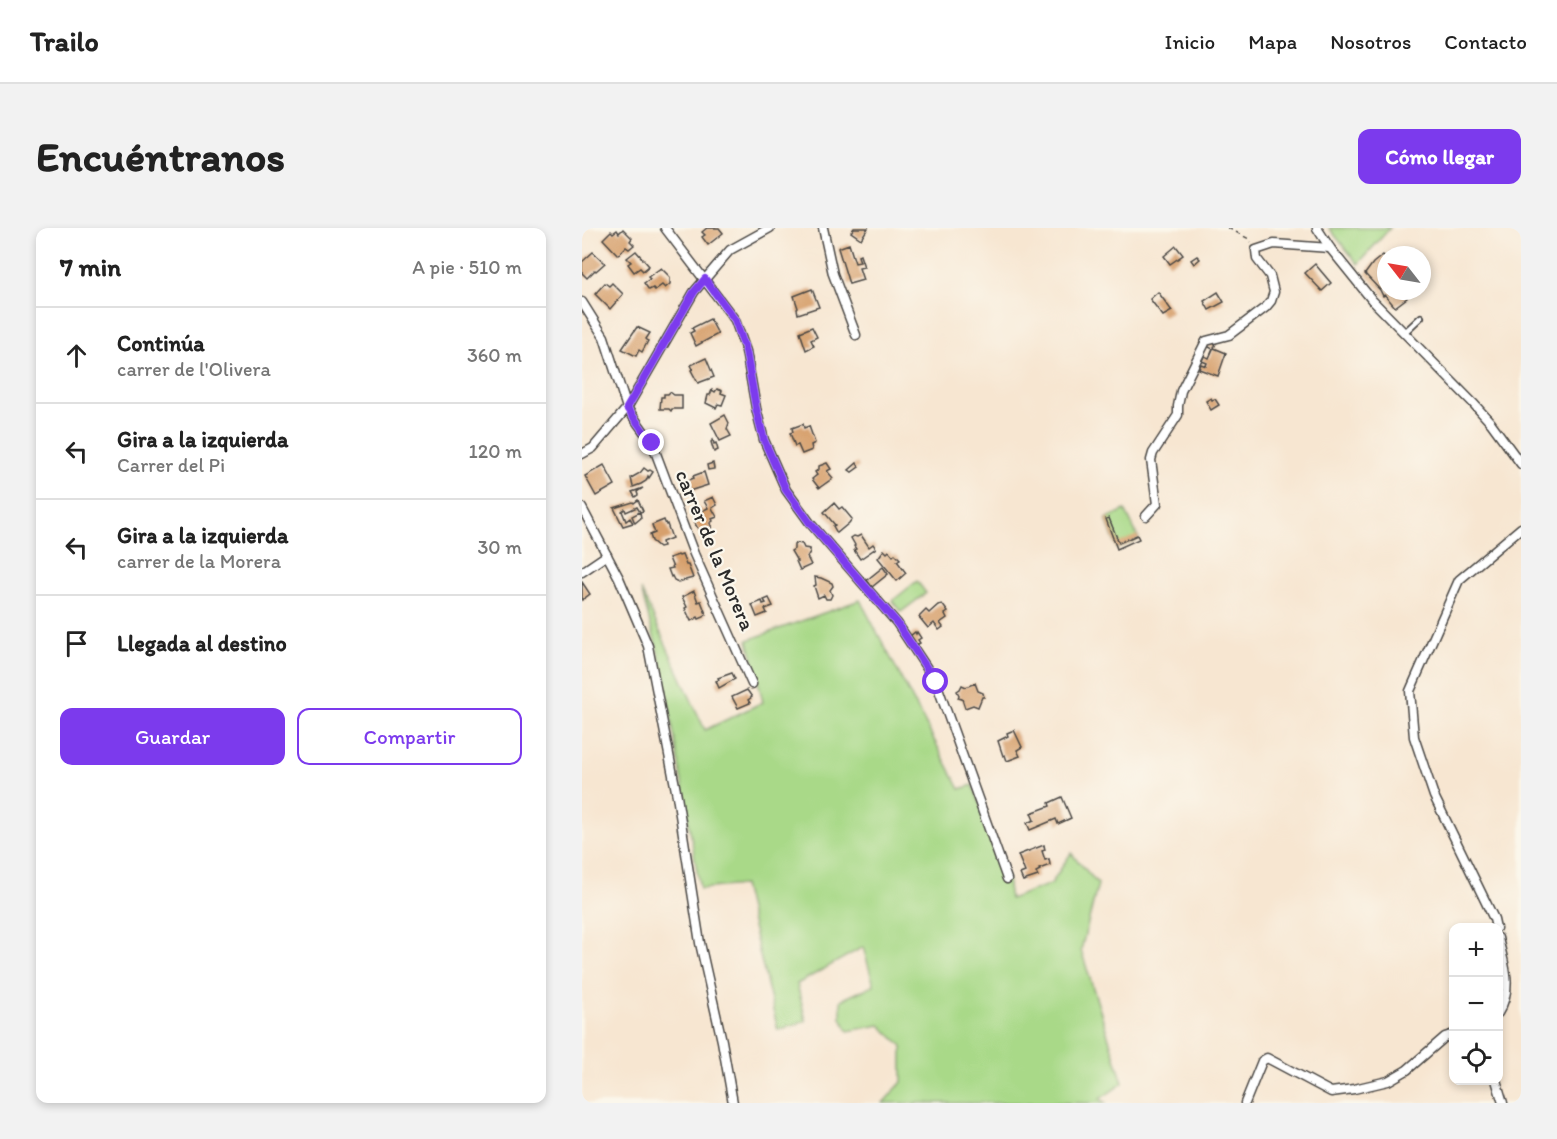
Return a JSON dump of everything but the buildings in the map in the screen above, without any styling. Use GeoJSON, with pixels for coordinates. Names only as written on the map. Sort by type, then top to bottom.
{"type":"FeatureCollection","features":[{"type":"Feature","properties":{"kind":"street"},"geometry":{"type":"LineString","coordinates":[[665,228],[735,320],[746,351],[764,440],[786,490],[810,523],[897,623],[936,682],[1007,879]]}},
{"type":"Feature","properties":{"kind":"street"},"geometry":{"type":"LineString","coordinates":[[582,454],[593,448],[627,408],[694,292],[730,250],[770,228]]}},
{"type":"Feature","properties":{"kind":"street"},"geometry":{"type":"LineString","coordinates":[[823,228],[833,274],[856,335]]}},
{"type":"Feature","properties":{"kind":"street"},"geometry":{"type":"LineString","coordinates":[[1317,228],[1330,248],[1372,300],[1473,403],[1521,464]]}},
{"type":"Feature","properties":{"kind":"street"},"geometry":{"type":"LineString","coordinates":[[1146,516],[1157,504],[1151,460],[1153,453],[1179,415],[1181,391],[1206,341],[1228,335],[1266,307],[1271,300],[1274,292],[1270,276],[1257,259],[1256,250],[1274,244],[1330,248]]}},
{"type":"Feature","properties":{"kind":"street","name":"carrer de la Morera"},"geometry":{"type":"LineString","coordinates":[[582,302],[604,337],[627,408],[652,443],[694,554],[752,684]]}},
{"type":"Feature","properties":{"kind":"street"},"geometry":{"type":"LineString","coordinates":[[582,508],[619,578],[648,645],[677,796],[700,943],[733,1103]]}},
{"type":"Feature","properties":{"kind":"street"},"geometry":{"type":"LineString","coordinates":[[1495,923],[1434,796],[1414,737],[1410,691],[1459,580],[1521,528]]}},
{"type":"Feature","properties":{"kind":"street"},"geometry":{"type":"LineString","coordinates":[[582,572],[607,555]]}},
{"type":"Feature","properties":{"kind":"street"},"geometry":{"type":"LineString","coordinates":[[1503,960],[1508,982],[1503,1006]]}},
{"type":"Feature","properties":{"kind":"street"},"geometry":{"type":"LineString","coordinates":[[1245,1103],[1262,1061],[1267,1058],[1331,1092],[1388,1081],[1407,1070],[1449,1036]]}},
{"type":"Feature","properties":{"kind":"street"},"geometry":{"type":"LineString","coordinates":[[1498,1085],[1503,1103]]}},
{"type":"Feature","properties":{"kind":"lane"},"geometry":{"type":"LineString","coordinates":[[1405,332],[1421,317]]}},
{"type":"Feature","properties":{"kind":"path"},"geometry":{"type":"LineString","coordinates":[[1228,228],[1249,239],[1256,250]]}},
{"type":"Feature","properties":{"kind":"green space"},"geometry":{"type":"Polygon","coordinates":[[[1329,228],[1390,228],[1358,264],[1329,228]]]}},
{"type":"Feature","properties":{"kind":"green space"},"geometry":{"type":"Polygon","coordinates":[[[1125,510],[1139,539],[1117,549],[1106,519],[1125,510]]]}},
{"type":"Feature","properties":{"kind":"green space"},"geometry":{"type":"Polygon","coordinates":[[[917,581],[926,593],[901,612],[892,601],[917,581]]]}},
{"type":"Feature","properties":{"kind":"green space"},"geometry":{"type":"Polygon","coordinates":[[[641,590],[705,730],[763,702],[748,640],[860,600],[960,789],[973,785],[1007,879],[1010,899],[1051,884],[1071,853],[1098,884],[1081,950],[1123,1083],[1100,1099],[1106,1103],[883,1103],[902,1082],[902,1046],[880,1025],[848,1031],[841,1018],[841,1000],[874,985],[863,947],[797,984],[806,1021],[778,1030],[743,885],[700,889],[663,670],[641,590]]]}},
{"type":"Feature","properties":{"kind":"route"},"geometry":{"type":"LineString","coordinates":[[652,443],[627,408],[694,292],[705,279],[735,320],[746,351],[764,440],[786,490],[810,523],[897,623],[936,682]]}}]}
